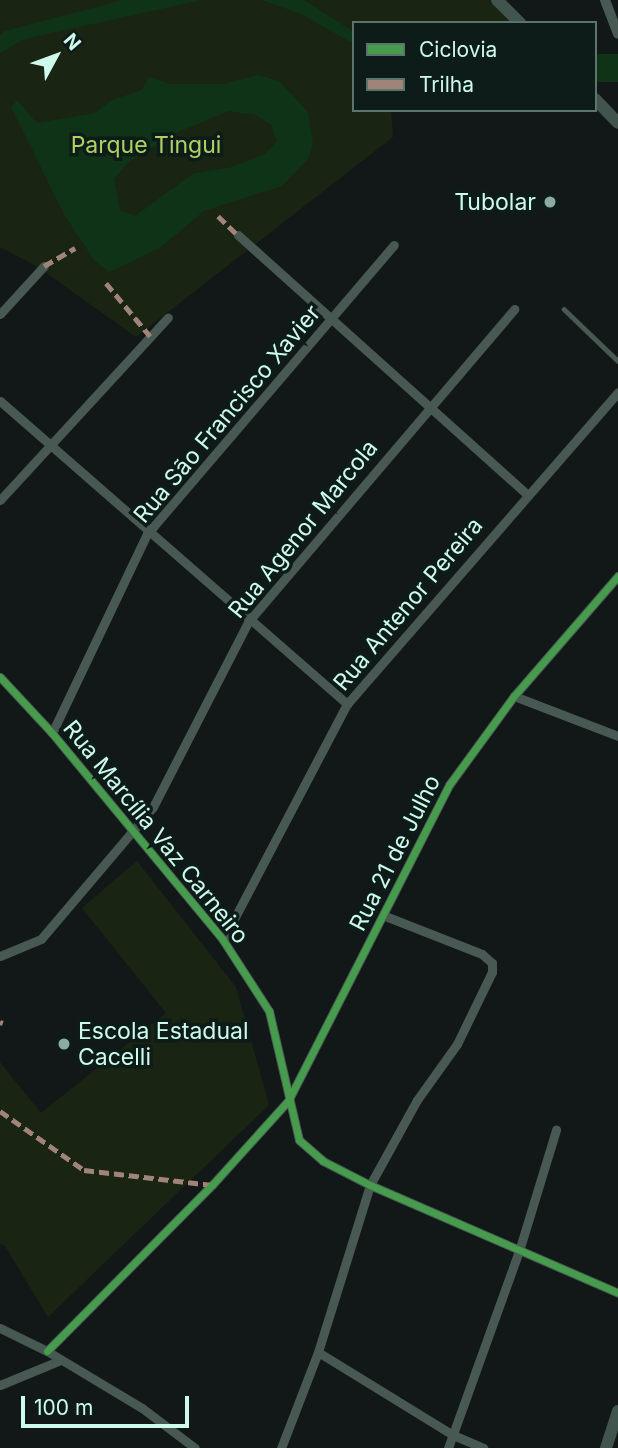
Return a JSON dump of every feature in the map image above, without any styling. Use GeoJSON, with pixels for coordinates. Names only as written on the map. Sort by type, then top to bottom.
{"type":"FeatureCollection","features":[{"type":"Feature","properties":{"kind":"main road"},"geometry":{"type":"LineString","coordinates":[[497,0],[518,21]]}},
{"type":"Feature","properties":{"kind":"main road"},"geometry":{"type":"LineString","coordinates":[[508,0],[524,21]]}},
{"type":"Feature","properties":{"kind":"main road"},"geometry":{"type":"LineString","coordinates":[[597,101],[618,122]]}},
{"type":"Feature","properties":{"kind":"main road"},"geometry":{"type":"LineString","coordinates":[[606,1448],[618,1411]]}},
{"type":"Feature","properties":{"kind":"street"},"geometry":{"type":"LineString","coordinates":[[606,0],[618,34]]}},
{"type":"Feature","properties":{"kind":"street"},"geometry":{"type":"LineString","coordinates":[[238,235],[527,494]]}},
{"type":"Feature","properties":{"kind":"street","name":"Rua São Francisco Xavier"},"geometry":{"type":"LineString","coordinates":[[52,733],[148,534],[394,245]]}},
{"type":"Feature","properties":{"kind":"street"},"geometry":{"type":"LineString","coordinates":[[0,314],[44,266]]}},
{"type":"Feature","properties":{"kind":"street","name":"Rua Agenor Marcola"},"geometry":{"type":"LineString","coordinates":[[0,956],[41,939],[68,913],[153,807],[248,622],[514,309]]}},
{"type":"Feature","properties":{"kind":"street"},"geometry":{"type":"LineString","coordinates":[[0,500],[168,317]]}},
{"type":"Feature","properties":{"kind":"street","name":"Rua Antenor Pereira"},"geometry":{"type":"LineString","coordinates":[[223,940],[346,704],[618,392]]}},
{"type":"Feature","properties":{"kind":"street"},"geometry":{"type":"LineString","coordinates":[[0,401],[248,622],[346,704]]}},
{"type":"Feature","properties":{"kind":"street","name":"Rua 21 de Julho"},"geometry":{"type":"LineString","coordinates":[[288,1101],[449,785],[514,696],[618,576]]}},
{"type":"Feature","properties":{"kind":"street","name":"Rua Marcília Vaz Carneiro"},"geometry":{"type":"LineString","coordinates":[[0,677],[52,733],[223,940],[269,1011],[291,1116],[299,1140],[323,1161],[370,1185],[618,1293]]}},
{"type":"Feature","properties":{"kind":"street"},"geometry":{"type":"LineString","coordinates":[[514,696],[618,736]]}},
{"type":"Feature","properties":{"kind":"street"},"geometry":{"type":"LineString","coordinates":[[281,1448],[318,1352],[370,1185],[417,1100],[457,1044],[492,972],[492,963],[482,954],[384,916]]}},
{"type":"Feature","properties":{"kind":"street"},"geometry":{"type":"LineString","coordinates":[[47,1351],[212,1185],[288,1101]]}},
{"type":"Feature","properties":{"kind":"street"},"geometry":{"type":"LineString","coordinates":[[448,1448],[519,1251],[556,1130]]}},
{"type":"Feature","properties":{"kind":"street"},"geometry":{"type":"LineString","coordinates":[[0,1328],[47,1351],[142,1408],[195,1448]]}},
{"type":"Feature","properties":{"kind":"street"},"geometry":{"type":"LineString","coordinates":[[318,1352],[453,1435],[483,1448]]}},
{"type":"Feature","properties":{"kind":"street"},"geometry":{"type":"LineString","coordinates":[[0,1385],[61,1360]]}},
{"type":"Feature","properties":{"kind":"lane"},"geometry":{"type":"LineString","coordinates":[[564,309],[618,361]]}},
{"type":"Feature","properties":{"kind":"green space","name":"Parque Tingui"},"geometry":{"type":"Polygon","coordinates":[[[0,0],[494,0],[514,21],[352,21],[352,112],[391,112],[393,137],[136,337],[38,267],[0,247],[0,0]]]}},
{"type":"Feature","properties":{"kind":"green space"},"geometry":{"type":"Polygon","coordinates":[[[137,861],[236,987],[269,1105],[48,1317],[5,1246],[0,1244],[0,1062],[41,1113],[166,1013],[82,908],[137,861]]]}},
{"type":"Feature","properties":{"kind":"shaded area"},"geometry":{"type":"Polygon","coordinates":[[[123,0],[202,0],[24,39],[0,53],[0,36],[5,31],[123,0]]]}},
{"type":"Feature","properties":{"kind":"shaded area"},"geometry":{"type":"Polygon","coordinates":[[[262,0],[304,0],[352,31],[352,43],[301,14],[262,0]]]}},
{"type":"Feature","properties":{"kind":"shaded area"},"geometry":{"type":"Polygon","coordinates":[[[597,54],[618,54],[618,82],[597,82],[597,54]]]}},
{"type":"Feature","properties":{"kind":"shaded area"},"geometry":{"type":"Polygon","coordinates":[[[258,75],[279,81],[308,112],[313,144],[308,159],[282,186],[204,211],[160,248],[109,272],[94,260],[65,216],[11,107],[17,100],[37,123],[95,113],[112,100],[142,90],[149,77],[170,84],[223,84],[258,75]],[[229,111],[176,133],[129,162],[114,179],[120,210],[135,216],[194,173],[228,168],[265,154],[277,141],[271,125],[256,115],[229,111]]]}},
{"type":"Feature","properties":{"kind":"marked path"},"geometry":{"type":"LineString","coordinates":[[218,216],[238,235]]}},
{"type":"Feature","properties":{"kind":"marked path"},"geometry":{"type":"LineString","coordinates":[[44,266],[75,248]]}},
{"type":"Feature","properties":{"kind":"marked path"},"geometry":{"type":"LineString","coordinates":[[106,283],[150,336]]}},
{"type":"Feature","properties":{"kind":"marked path"},"geometry":{"type":"LineString","coordinates":[[0,1111],[84,1170],[212,1185]]}},
{"type":"Feature","properties":{"kind":"cycle path"},"geometry":{"type":"LineString","coordinates":[[47,1351],[212,1185],[288,1101],[449,785],[514,696],[618,576]]}},
{"type":"Feature","properties":{"kind":"cycle path"},"geometry":{"type":"LineString","coordinates":[[0,677],[52,733],[223,940],[269,1011],[299,1140],[323,1161],[370,1185],[618,1293]]}},
{"type":"Feature","properties":{"kind":"place","name":"Tubolar"},"geometry":{"type":"Point","coordinates":[550,202]}},
{"type":"Feature","properties":{"kind":"place","name":"Escola Estadual Cacelli"},"geometry":{"type":"Point","coordinates":[64,1044]}}]}
